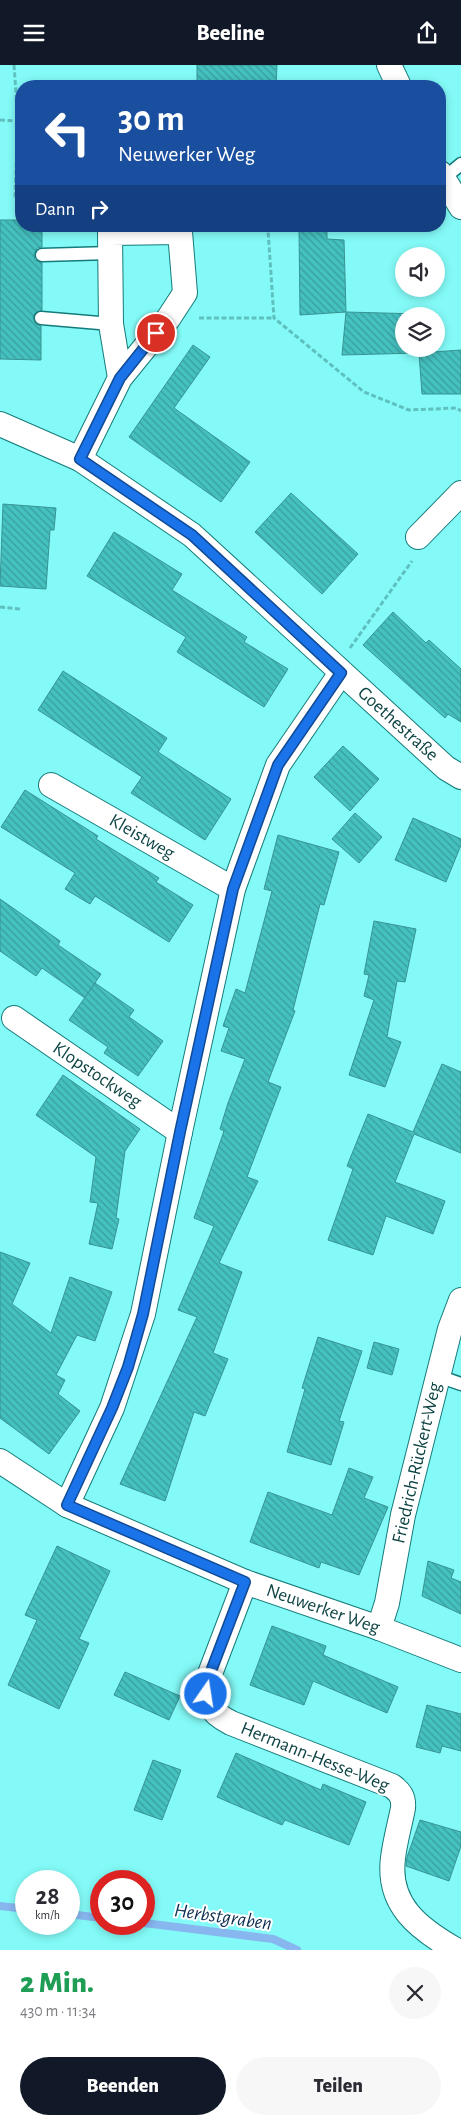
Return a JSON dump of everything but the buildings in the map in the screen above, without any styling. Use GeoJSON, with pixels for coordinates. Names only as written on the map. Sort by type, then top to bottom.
{"type":"FeatureCollection","features":[{"type":"Feature","properties":{"kind":"street"},"geometry":{"type":"LineString","coordinates":[[389,65],[396,80]]}},
{"type":"Feature","properties":{"kind":"street"},"geometry":{"type":"LineString","coordinates":[[446,184],[461,207]]}},
{"type":"Feature","properties":{"kind":"street"},"geometry":{"type":"LineString","coordinates":[[120,378],[111,324],[110,233],[128,232]]}},
{"type":"Feature","properties":{"kind":"street"},"geometry":{"type":"LineString","coordinates":[[80,459],[120,378],[168,319],[185,293],[180,232]]}},
{"type":"Feature","properties":{"kind":"street","name":"Goethestraße"},"geometry":{"type":"LineString","coordinates":[[0,424],[80,459],[192,535],[446,768],[461,777]]}},
{"type":"Feature","properties":{"kind":"street"},"geometry":{"type":"LineString","coordinates":[[418,537],[461,493]]}},
{"type":"Feature","properties":{"kind":"street"},"geometry":{"type":"LineString","coordinates":[[67,1505],[112,1408],[128,1367],[143,1314],[180,1132],[233,889],[278,765],[341,673]]}},
{"type":"Feature","properties":{"kind":"street","name":"Kleistweg"},"geometry":{"type":"LineString","coordinates":[[51,785],[233,889]]}},
{"type":"Feature","properties":{"kind":"street","name":"Klopstockweg"},"geometry":{"type":"LineString","coordinates":[[14,1018],[180,1132]]}},
{"type":"Feature","properties":{"kind":"street","name":"Friedrich-Rückert-Weg"},"geometry":{"type":"LineString","coordinates":[[379,1628],[387,1603],[403,1515],[450,1329],[461,1300]]}},
{"type":"Feature","properties":{"kind":"street","name":"Neuwerker Weg"},"geometry":{"type":"LineString","coordinates":[[0,1461],[67,1505],[245,1582],[379,1628],[461,1660]]}},
{"type":"Feature","properties":{"kind":"street","name":"Hermann-Hesse-Weg"},"geometry":{"type":"LineString","coordinates":[[245,1582],[208,1679],[206,1694],[213,1711],[219,1717],[231,1723],[392,1786],[400,1792],[404,1800],[392,1859],[394,1885],[401,1905],[416,1923],[435,1938],[456,1950]]}},
{"type":"Feature","properties":{"kind":"lane"},"geometry":{"type":"LineString","coordinates":[[446,173],[461,164]]}},
{"type":"Feature","properties":{"kind":"lane"},"geometry":{"type":"LineString","coordinates":[[42,255],[110,253]]}},
{"type":"Feature","properties":{"kind":"lane"},"geometry":{"type":"LineString","coordinates":[[42,318],[111,324]]}},
{"type":"Feature","properties":{"kind":"lane"},"geometry":{"type":"LineString","coordinates":[[438,1376],[461,1384]]}},
{"type":"Feature","properties":{"kind":"path"},"geometry":{"type":"LineString","coordinates":[[14,65],[15,80]]}},
{"type":"Feature","properties":{"kind":"path"},"geometry":{"type":"LineString","coordinates":[[0,120],[15,121]]}},
{"type":"Feature","properties":{"kind":"path"},"geometry":{"type":"LineString","coordinates":[[268,232],[274,318]]}},
{"type":"Feature","properties":{"kind":"path"},"geometry":{"type":"LineString","coordinates":[[168,319],[274,318],[364,392],[409,409],[457,408],[461,411]]}},
{"type":"Feature","properties":{"kind":"path"},"geometry":{"type":"LineString","coordinates":[[341,673],[348,650],[417,553],[418,537]]}},
{"type":"Feature","properties":{"kind":"path"},"geometry":{"type":"LineString","coordinates":[[0,607],[21,609]]}},
{"type":"Feature","properties":{"kind":"waterway","name":"Herbstgraben"},"geometry":{"type":"LineString","coordinates":[[0,1906],[15,1908]]}},
{"type":"Feature","properties":{"kind":"waterway","name":"Herbstgraben"},"geometry":{"type":"LineString","coordinates":[[80,1915],[90,1917]]}},
{"type":"Feature","properties":{"kind":"waterway","name":"Herbstgraben"},"geometry":{"type":"LineString","coordinates":[[155,1924],[273,1939],[297,1950]]}},
{"type":"Feature","properties":{"kind":"route"},"geometry":{"type":"LineString","coordinates":[[156,333],[120,378],[80,459],[192,535],[341,673],[278,765],[233,889],[180,1132],[143,1314],[128,1367],[112,1408],[67,1505],[245,1582],[208,1679],[206,1694]]}}]}
